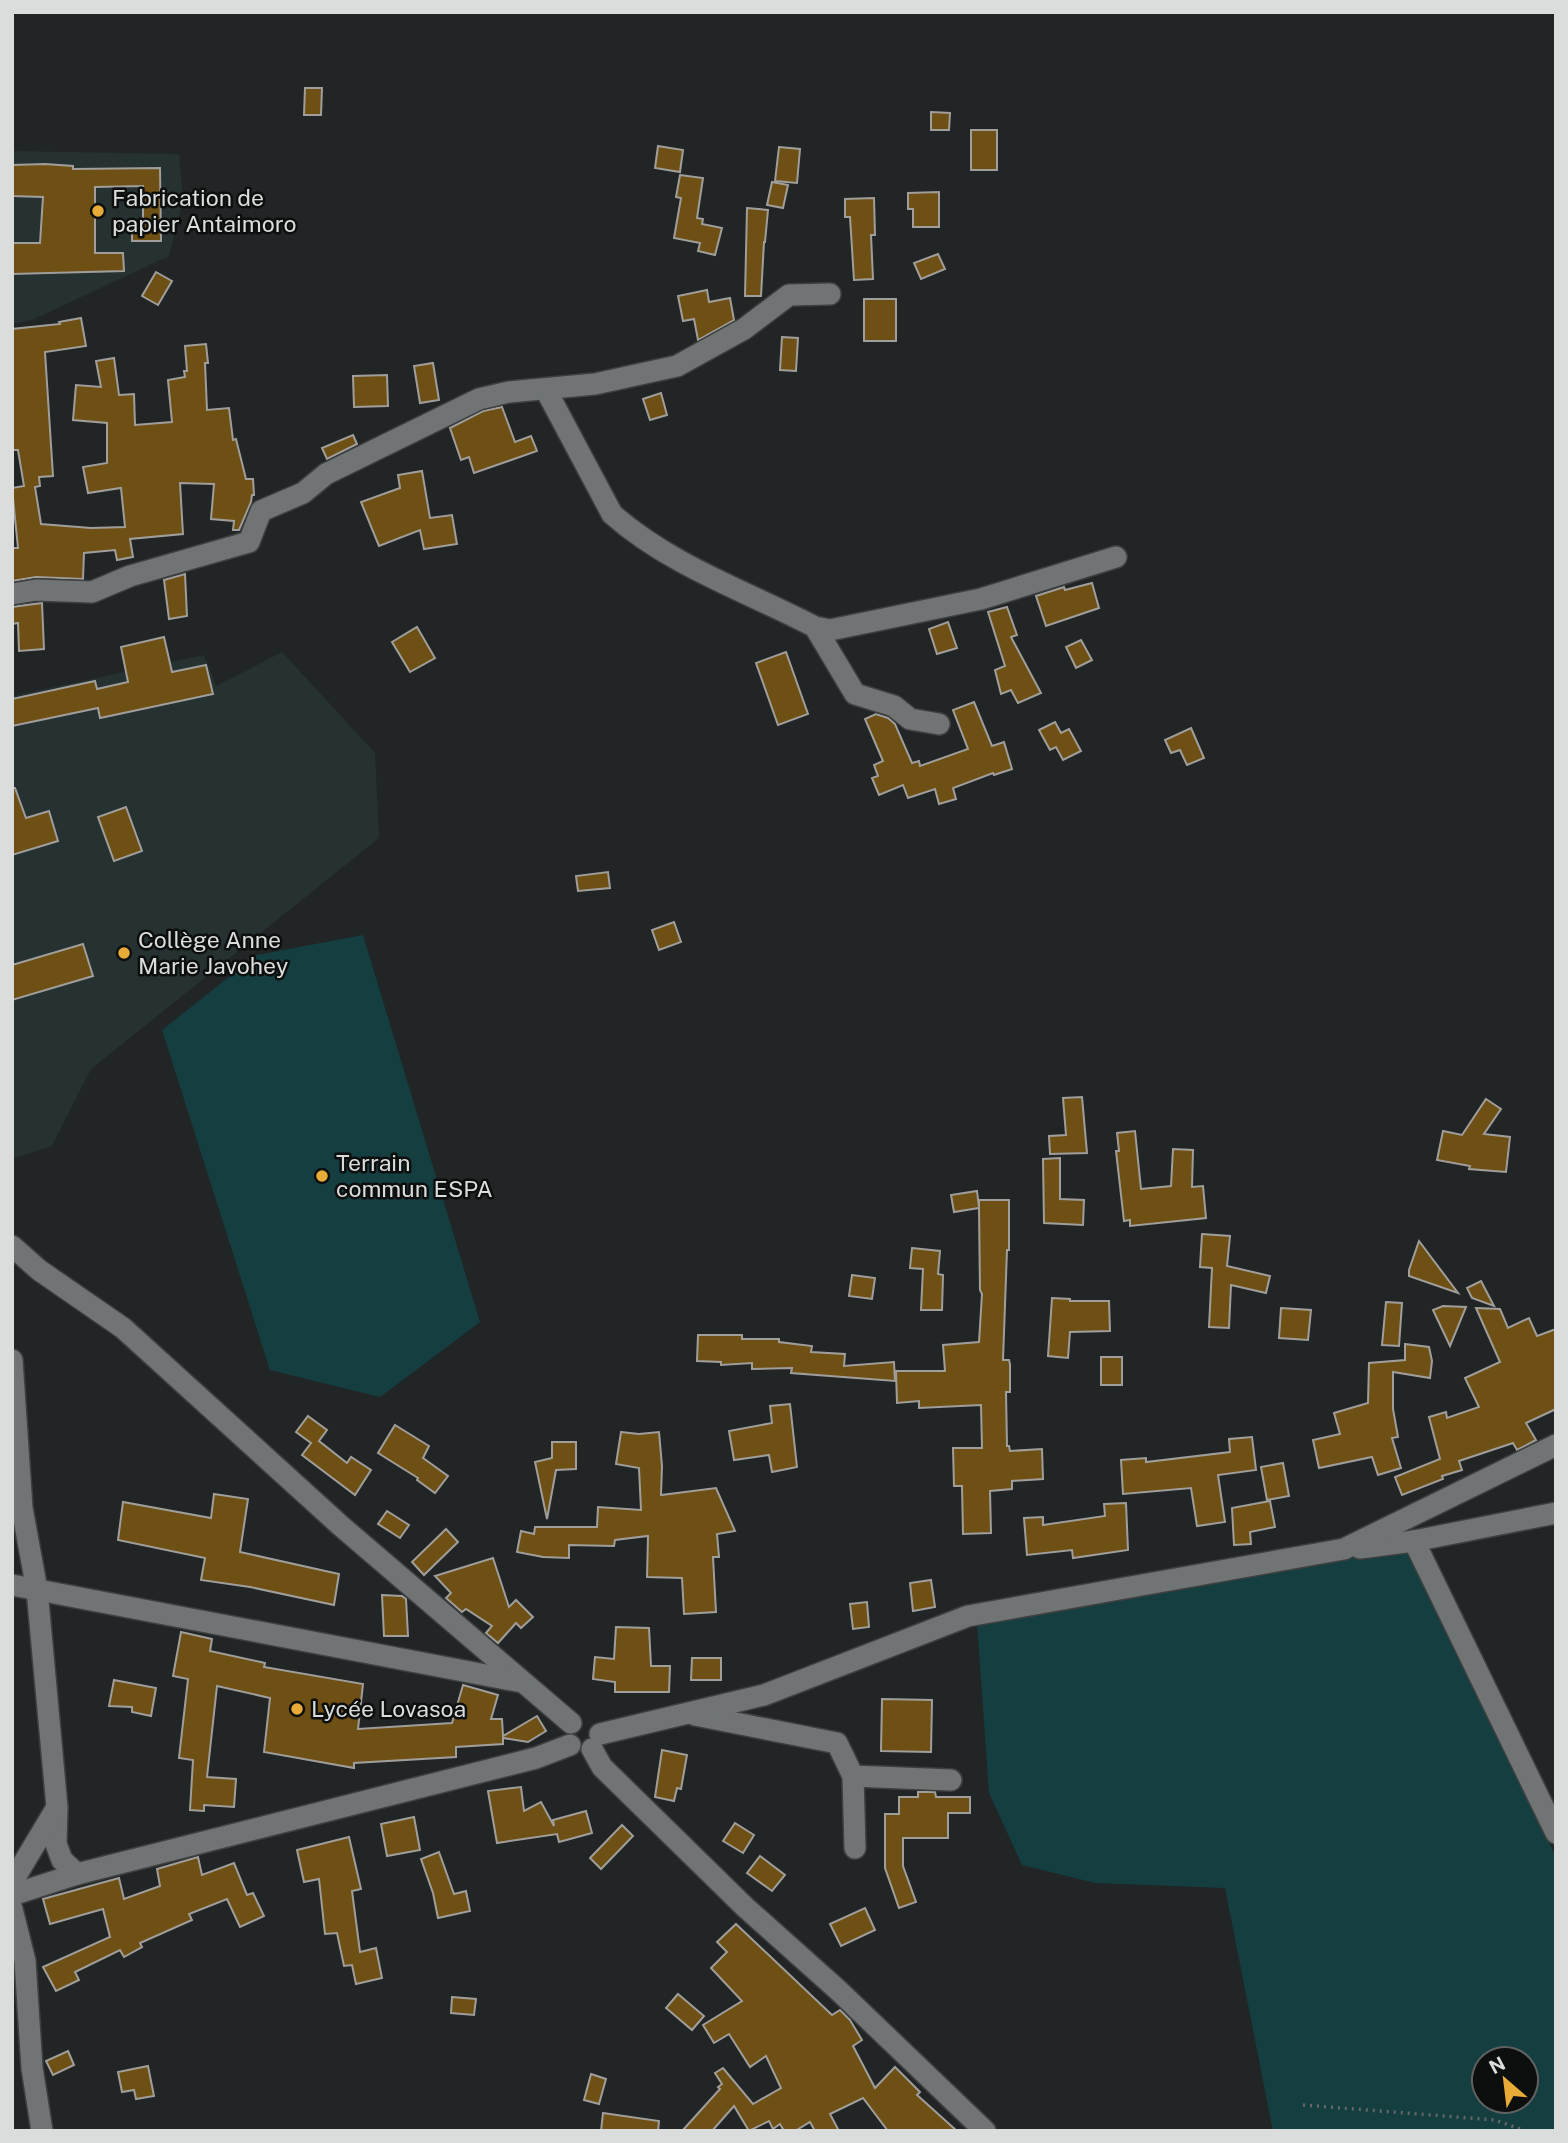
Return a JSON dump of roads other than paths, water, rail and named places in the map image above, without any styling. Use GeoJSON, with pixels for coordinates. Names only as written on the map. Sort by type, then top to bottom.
{"type":"FeatureCollection","features":[{"type":"Feature","properties":{"kind":"street"},"geometry":{"type":"LineString","coordinates":[[12,594],[36,590],[92,592],[130,576],[249,542],[261,511],[303,493],[326,474],[479,399],[509,392],[595,384],[677,366],[744,329],[789,295],[830,294]]}},
{"type":"Feature","properties":{"kind":"street"},"geometry":{"type":"LineString","coordinates":[[546,390],[612,513],[629,529],[662,552],[815,627],[830,630],[981,599],[1116,557]]}},
{"type":"Feature","properties":{"kind":"street"},"geometry":{"type":"LineString","coordinates":[[815,627],[855,694],[894,706],[910,719],[939,724]]}},
{"type":"Feature","properties":{"kind":"street"},"geometry":{"type":"LineString","coordinates":[[12,1246],[39,1270],[123,1328],[341,1526],[571,1723]]}},
{"type":"Feature","properties":{"kind":"street"},"geometry":{"type":"LineString","coordinates":[[12,1360],[17,1507],[37,1590],[57,1807],[56,1844],[62,1860],[77,1874]]}},
{"type":"Feature","properties":{"kind":"street"},"geometry":{"type":"LineString","coordinates":[[1344,1549],[1556,1445]]}},
{"type":"Feature","properties":{"kind":"street"},"geometry":{"type":"LineString","coordinates":[[985,2131],[839,1991],[735,1898],[602,1767],[596,1741],[598,1726],[593,1720],[578,1719],[571,1723],[567,1730],[570,1745],[584,1752],[596,1741],[764,1695],[968,1616],[1344,1549],[1414,1541],[1556,1513]]}},
{"type":"Feature","properties":{"kind":"street"},"geometry":{"type":"LineString","coordinates":[[1414,1541],[1556,1833]]}},
{"type":"Feature","properties":{"kind":"street"},"geometry":{"type":"LineString","coordinates":[[12,1585],[524,1683]]}},
{"type":"Feature","properties":{"kind":"street"},"geometry":{"type":"LineString","coordinates":[[689,1714],[837,1743],[853,1776],[855,1848]]}},
{"type":"Feature","properties":{"kind":"street"},"geometry":{"type":"LineString","coordinates":[[12,1895],[77,1874],[536,1758],[570,1745]]}},
{"type":"Feature","properties":{"kind":"street"},"geometry":{"type":"LineString","coordinates":[[853,1776],[951,1780]]}},
{"type":"Feature","properties":{"kind":"street"},"geometry":{"type":"LineString","coordinates":[[12,1888],[57,1807]]}},
{"type":"Feature","properties":{"kind":"street"},"geometry":{"type":"LineString","coordinates":[[12,1909],[25,1961],[32,2068],[42,2131]]}},
{"type":"Feature","properties":{"kind":"place","name":"Fabrication de papier Antaimoro"},"geometry":{"type":"Point","coordinates":[98,211]}},
{"type":"Feature","properties":{"kind":"place","name":"Collège Anne Marie Javohey"},"geometry":{"type":"Point","coordinates":[124,953]}},
{"type":"Feature","properties":{"kind":"place","name":"Terrain commun ESPA"},"geometry":{"type":"Point","coordinates":[322,1176]}},
{"type":"Feature","properties":{"kind":"place","name":"Lycée Lovasoa"},"geometry":{"type":"Point","coordinates":[297,1709]}}]}
